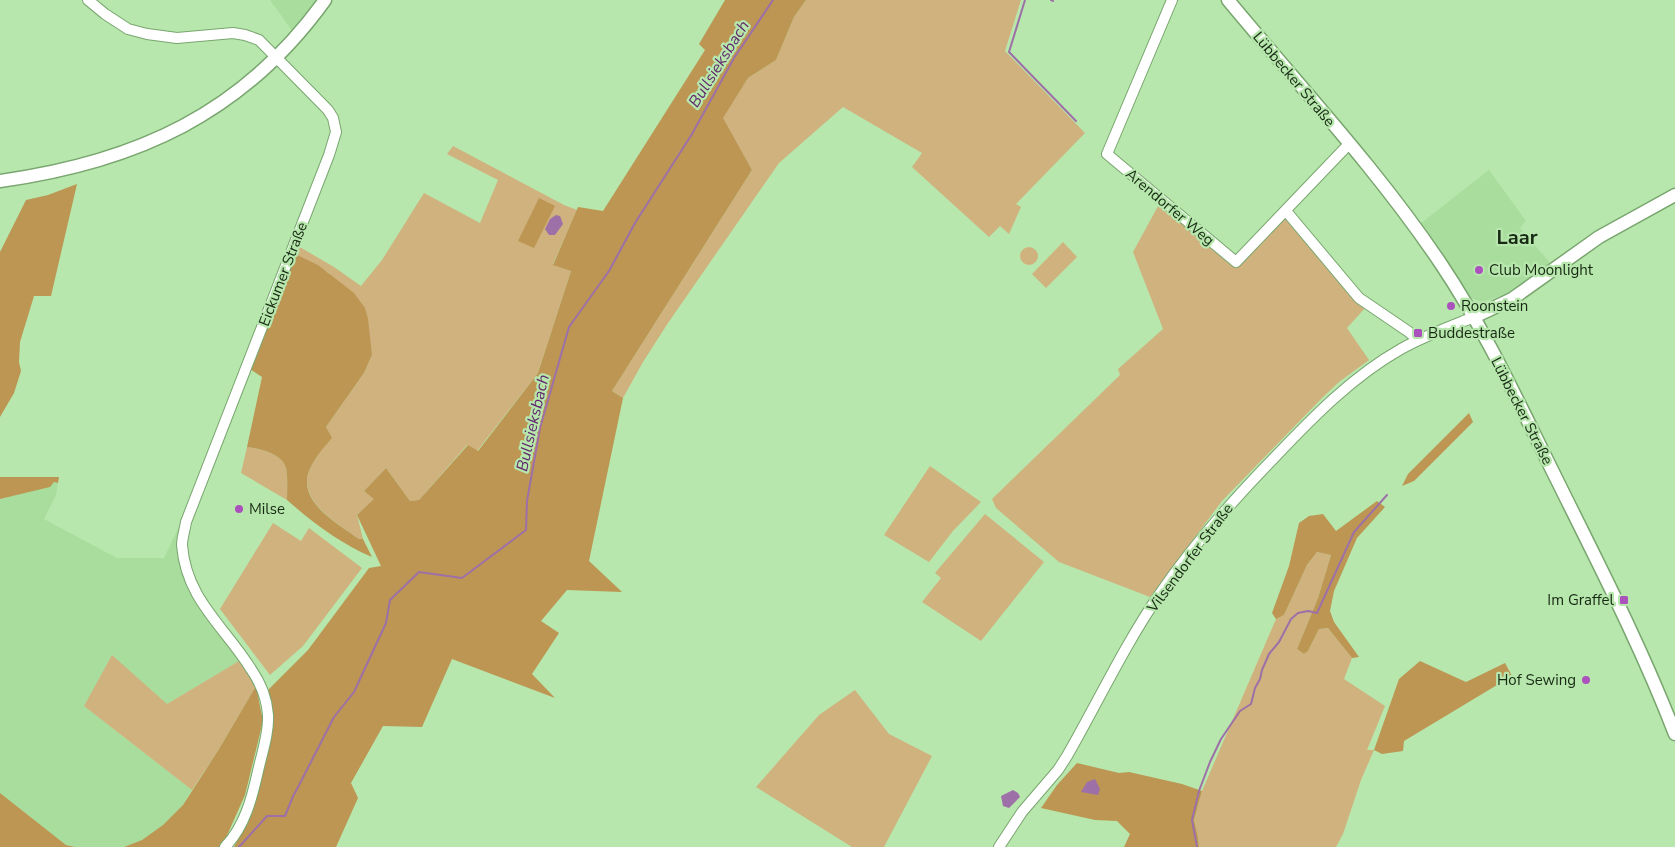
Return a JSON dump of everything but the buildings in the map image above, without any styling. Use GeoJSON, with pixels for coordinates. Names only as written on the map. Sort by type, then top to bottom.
{"type":"FeatureCollection","features":[{"type":"Feature","properties":{"kind":"main road"},"geometry":{"type":"LineString","coordinates":[[0,181],[66,170],[136,148],[170,134],[232,96],[265,69],[298,35],[325,0]]}},
{"type":"Feature","properties":{"kind":"main road","name":"Lübbecker Straße"},"geometry":{"type":"LineString","coordinates":[[1228,0],[1349,144],[1419,232],[1474,318],[1520,405],[1620,609],[1648,668],[1675,734]]}},
{"type":"Feature","properties":{"kind":"main road"},"geometry":{"type":"LineString","coordinates":[[1474,318],[1512,299],[1599,237],[1675,195]]}},
{"type":"Feature","properties":{"kind":"street","name":"Arendorfer Weg"},"geometry":{"type":"LineString","coordinates":[[1172,0],[1107,154],[1236,262],[1349,144]]}},
{"type":"Feature","properties":{"kind":"street","name":"Eickumer Straße"},"geometry":{"type":"LineString","coordinates":[[90,2],[118,23],[132,30],[154,36],[177,38],[219,34],[245,35],[259,40],[328,110],[336,132],[329,155],[186,522],[182,543],[186,566],[194,591],[203,606],[238,648],[257,678],[264,695],[268,715],[265,742],[245,818],[226,847]]}},
{"type":"Feature","properties":{"kind":"street"},"geometry":{"type":"LineString","coordinates":[[1286,211],[1354,293],[1418,340]]}},
{"type":"Feature","properties":{"kind":"street","name":"Vilsendorfer Straße"},"geometry":{"type":"LineString","coordinates":[[999,847],[1022,812],[1058,770],[1146,615],[1213,524],[1324,408],[1383,360],[1418,340],[1474,318]]}},
{"type":"Feature","properties":{"kind":"shaded area"},"geometry":{"type":"Polygon","coordinates":[[[270,0],[317,0],[293,32],[270,0]]]}},
{"type":"Feature","properties":{"kind":"shaded area"},"geometry":{"type":"Polygon","coordinates":[[[725,0],[806,0],[794,17],[776,60],[748,78],[723,118],[752,170],[612,391],[623,398],[589,561],[622,592],[567,590],[541,621],[559,633],[532,674],[555,698],[452,659],[422,727],[383,726],[351,783],[358,798],[336,847],[234,847],[249,818],[269,689],[308,650],[369,568],[381,566],[357,515],[374,499],[364,491],[386,468],[410,501],[419,500],[468,445],[478,451],[538,373],[571,271],[553,265],[578,207],[603,211],[705,50],[699,44],[725,0]]]}},
{"type":"Feature","properties":{"kind":"shaded area"},"geometry":{"type":"Polygon","coordinates":[[[806,0],[1021,0],[1005,51],[1085,133],[1016,204],[1021,207],[1009,234],[1000,226],[989,237],[912,167],[922,153],[843,107],[779,163],[668,323],[623,398],[612,391],[752,170],[722,118],[748,78],[776,60],[794,17],[806,0]]]}},
{"type":"Feature","properties":{"kind":"shaded area"},"geometry":{"type":"Polygon","coordinates":[[[453,146],[564,205],[577,210],[553,264],[571,271],[538,373],[477,451],[467,445],[419,500],[410,501],[386,468],[364,491],[375,499],[357,515],[363,539],[359,539],[326,515],[313,499],[308,490],[307,481],[312,464],[331,438],[326,427],[364,373],[372,355],[329,273],[295,254],[298,246],[334,267],[361,286],[382,260],[424,193],[480,223],[498,180],[447,154],[453,146]]]}},
{"type":"Feature","properties":{"kind":"shaded area"},"geometry":{"type":"Polygon","coordinates":[[[1489,170],[1526,221],[1520,228],[1552,265],[1531,281],[1506,294],[1482,302],[1471,298],[1421,223],[1489,170]]]}},
{"type":"Feature","properties":{"kind":"shaded area"},"geometry":{"type":"Polygon","coordinates":[[[77,184],[51,296],[34,296],[20,342],[19,362],[21,371],[14,393],[0,417],[0,252],[26,200],[48,195],[77,184]]]}},
{"type":"Feature","properties":{"kind":"shaded area"},"geometry":{"type":"Polygon","coordinates":[[[1163,197],[1236,259],[1282,212],[1366,307],[1347,328],[1369,360],[1339,382],[1323,397],[1222,501],[1150,597],[1059,562],[996,508],[992,499],[1120,375],[1118,369],[1163,329],[1133,252],[1163,197]]]}},
{"type":"Feature","properties":{"kind":"shaded area"},"geometry":{"type":"Polygon","coordinates":[[[539,198],[555,206],[534,248],[518,241],[539,198]]]}},
{"type":"Feature","properties":{"kind":"shaded area"},"geometry":{"type":"Polygon","coordinates":[[[556,215],[560,216],[563,224],[555,235],[549,235],[545,229],[550,219],[556,215]]]}},
{"type":"Feature","properties":{"kind":"shaded area"},"geometry":{"type":"Polygon","coordinates":[[[1063,242],[1077,257],[1046,288],[1032,274],[1063,242]]]}},
{"type":"Feature","properties":{"kind":"shaded area"},"geometry":{"type":"Polygon","coordinates":[[[1025,247],[1033,247],[1038,252],[1036,263],[1025,265],[1020,260],[1020,252],[1025,247]]]}},
{"type":"Feature","properties":{"kind":"shaded area"},"geometry":{"type":"Polygon","coordinates":[[[295,254],[318,265],[354,293],[365,308],[368,319],[372,355],[364,373],[326,427],[332,438],[313,464],[307,481],[308,490],[318,507],[343,528],[359,539],[363,539],[372,557],[349,546],[327,532],[287,500],[287,476],[284,463],[276,455],[247,447],[262,377],[250,369],[295,254]]]}},
{"type":"Feature","properties":{"kind":"shaded area"},"geometry":{"type":"Polygon","coordinates":[[[1469,413],[1473,422],[1414,481],[1402,486],[1408,474],[1469,413]]]}},
{"type":"Feature","properties":{"kind":"shaded area"},"geometry":{"type":"Polygon","coordinates":[[[247,447],[276,455],[284,463],[287,476],[287,500],[241,473],[247,447]]]}},
{"type":"Feature","properties":{"kind":"shaded area"},"geometry":{"type":"Polygon","coordinates":[[[930,466],[981,502],[953,531],[929,562],[884,535],[930,466]]]}},
{"type":"Feature","properties":{"kind":"shaded area"},"geometry":{"type":"Polygon","coordinates":[[[0,477],[59,477],[58,483],[54,482],[50,487],[0,499],[0,477]]]}},
{"type":"Feature","properties":{"kind":"shaded area"},"geometry":{"type":"Polygon","coordinates":[[[54,482],[58,483],[56,495],[44,519],[117,558],[164,558],[181,522],[186,581],[194,601],[239,661],[167,704],[84,706],[192,790],[183,805],[163,825],[142,840],[124,847],[75,847],[66,845],[0,793],[0,499],[49,487],[54,482]]]}},
{"type":"Feature","properties":{"kind":"shaded area"},"geometry":{"type":"Polygon","coordinates":[[[1377,501],[1385,507],[1357,538],[1334,591],[1330,611],[1334,622],[1359,657],[1352,658],[1328,628],[1319,629],[1308,651],[1304,654],[1297,649],[1318,598],[1331,555],[1317,552],[1307,565],[1284,615],[1276,619],[1272,613],[1289,566],[1299,523],[1309,516],[1323,514],[1336,531],[1377,501]]]}},
{"type":"Feature","properties":{"kind":"shaded area"},"geometry":{"type":"Polygon","coordinates":[[[985,514],[1044,562],[981,641],[922,602],[941,578],[935,573],[985,514]]]}},
{"type":"Feature","properties":{"kind":"shaded area"},"geometry":{"type":"Polygon","coordinates":[[[273,523],[301,541],[309,528],[362,568],[303,646],[270,675],[220,609],[273,523]]]}},
{"type":"Feature","properties":{"kind":"shaded area"},"geometry":{"type":"Polygon","coordinates":[[[1317,552],[1331,555],[1318,598],[1297,649],[1304,654],[1308,651],[1319,629],[1328,628],[1352,658],[1344,679],[1385,706],[1367,750],[1374,750],[1361,780],[1343,834],[1336,847],[1199,847],[1194,820],[1202,791],[1276,619],[1284,615],[1307,565],[1317,552]]]}},
{"type":"Feature","properties":{"kind":"shaded area"},"geometry":{"type":"Polygon","coordinates":[[[112,655],[167,704],[239,661],[256,686],[219,749],[192,790],[84,706],[112,655]]]}},
{"type":"Feature","properties":{"kind":"shaded area"},"geometry":{"type":"Polygon","coordinates":[[[1420,661],[1466,682],[1505,663],[1512,676],[1404,741],[1403,751],[1382,754],[1374,750],[1399,679],[1420,661]]]}},
{"type":"Feature","properties":{"kind":"shaded area"},"geometry":{"type":"Polygon","coordinates":[[[256,686],[263,721],[245,795],[225,840],[219,847],[124,847],[142,840],[163,825],[183,805],[256,686]]]}},
{"type":"Feature","properties":{"kind":"shaded area"},"geometry":{"type":"Polygon","coordinates":[[[855,690],[889,734],[932,756],[884,847],[852,847],[756,787],[819,715],[855,690]]]}},
{"type":"Feature","properties":{"kind":"shaded area"},"geometry":{"type":"Polygon","coordinates":[[[1077,763],[1119,773],[1129,772],[1182,784],[1202,791],[1194,820],[1199,847],[1124,847],[1130,834],[1117,821],[1095,820],[1041,808],[1057,785],[1077,763]]]}},
{"type":"Feature","properties":{"kind":"shaded area"},"geometry":{"type":"Polygon","coordinates":[[[1095,779],[1100,789],[1098,795],[1081,792],[1087,782],[1095,779]]]}},
{"type":"Feature","properties":{"kind":"shaded area"},"geometry":{"type":"Polygon","coordinates":[[[1013,790],[1020,797],[1009,808],[1003,806],[1001,796],[1013,790]]]}},
{"type":"Feature","properties":{"kind":"shaded area"},"geometry":{"type":"Polygon","coordinates":[[[0,793],[66,845],[75,847],[0,847],[0,793]]]}},
{"type":"Feature","properties":{"kind":"waterway","name":"Bullsieksbach"},"geometry":{"type":"LineString","coordinates":[[295,793],[334,717],[354,692],[386,623],[390,600],[419,572],[462,578],[526,530],[527,501],[540,428],[569,327],[609,271],[635,223],[692,134],[734,58],[773,0]]}},
{"type":"Feature","properties":{"kind":"waterway","name":"Bullsieksbach"},"geometry":{"type":"LineString","coordinates":[[1025,0],[1009,52],[1076,121]]}},
{"type":"Feature","properties":{"kind":"waterway"},"geometry":{"type":"LineString","coordinates":[[1197,847],[1192,820],[1199,791],[1221,739],[1240,711],[1251,704],[1255,688],[1269,654],[1279,642],[1291,619],[1298,613],[1308,611],[1317,613],[1354,532],[1387,495]]}},
{"type":"Feature","properties":{"kind":"waterway","name":"Bullsieksbach"},"geometry":{"type":"LineString","coordinates":[[239,847],[267,816],[285,816],[294,794]]}},
{"type":"Feature","properties":{"kind":"place","name":"Club Moonlight"},"geometry":{"type":"Point","coordinates":[1479,270]}},
{"type":"Feature","properties":{"kind":"place","name":"Roonstein"},"geometry":{"type":"Point","coordinates":[1451,306]}},
{"type":"Feature","properties":{"kind":"place","name":"Buddestraße"},"geometry":{"type":"Point","coordinates":[1418,333]}},
{"type":"Feature","properties":{"kind":"place","name":"Milse"},"geometry":{"type":"Point","coordinates":[239,509]}},
{"type":"Feature","properties":{"kind":"place","name":"Im Graffel"},"geometry":{"type":"Point","coordinates":[1624,600]}},
{"type":"Feature","properties":{"kind":"place","name":"Hof Sewing"},"geometry":{"type":"Point","coordinates":[1586,680]}},
{"type":"Feature","properties":{"kind":"district","name":"Laar"},"geometry":{"type":"Point","coordinates":[1517,237]}}]}
